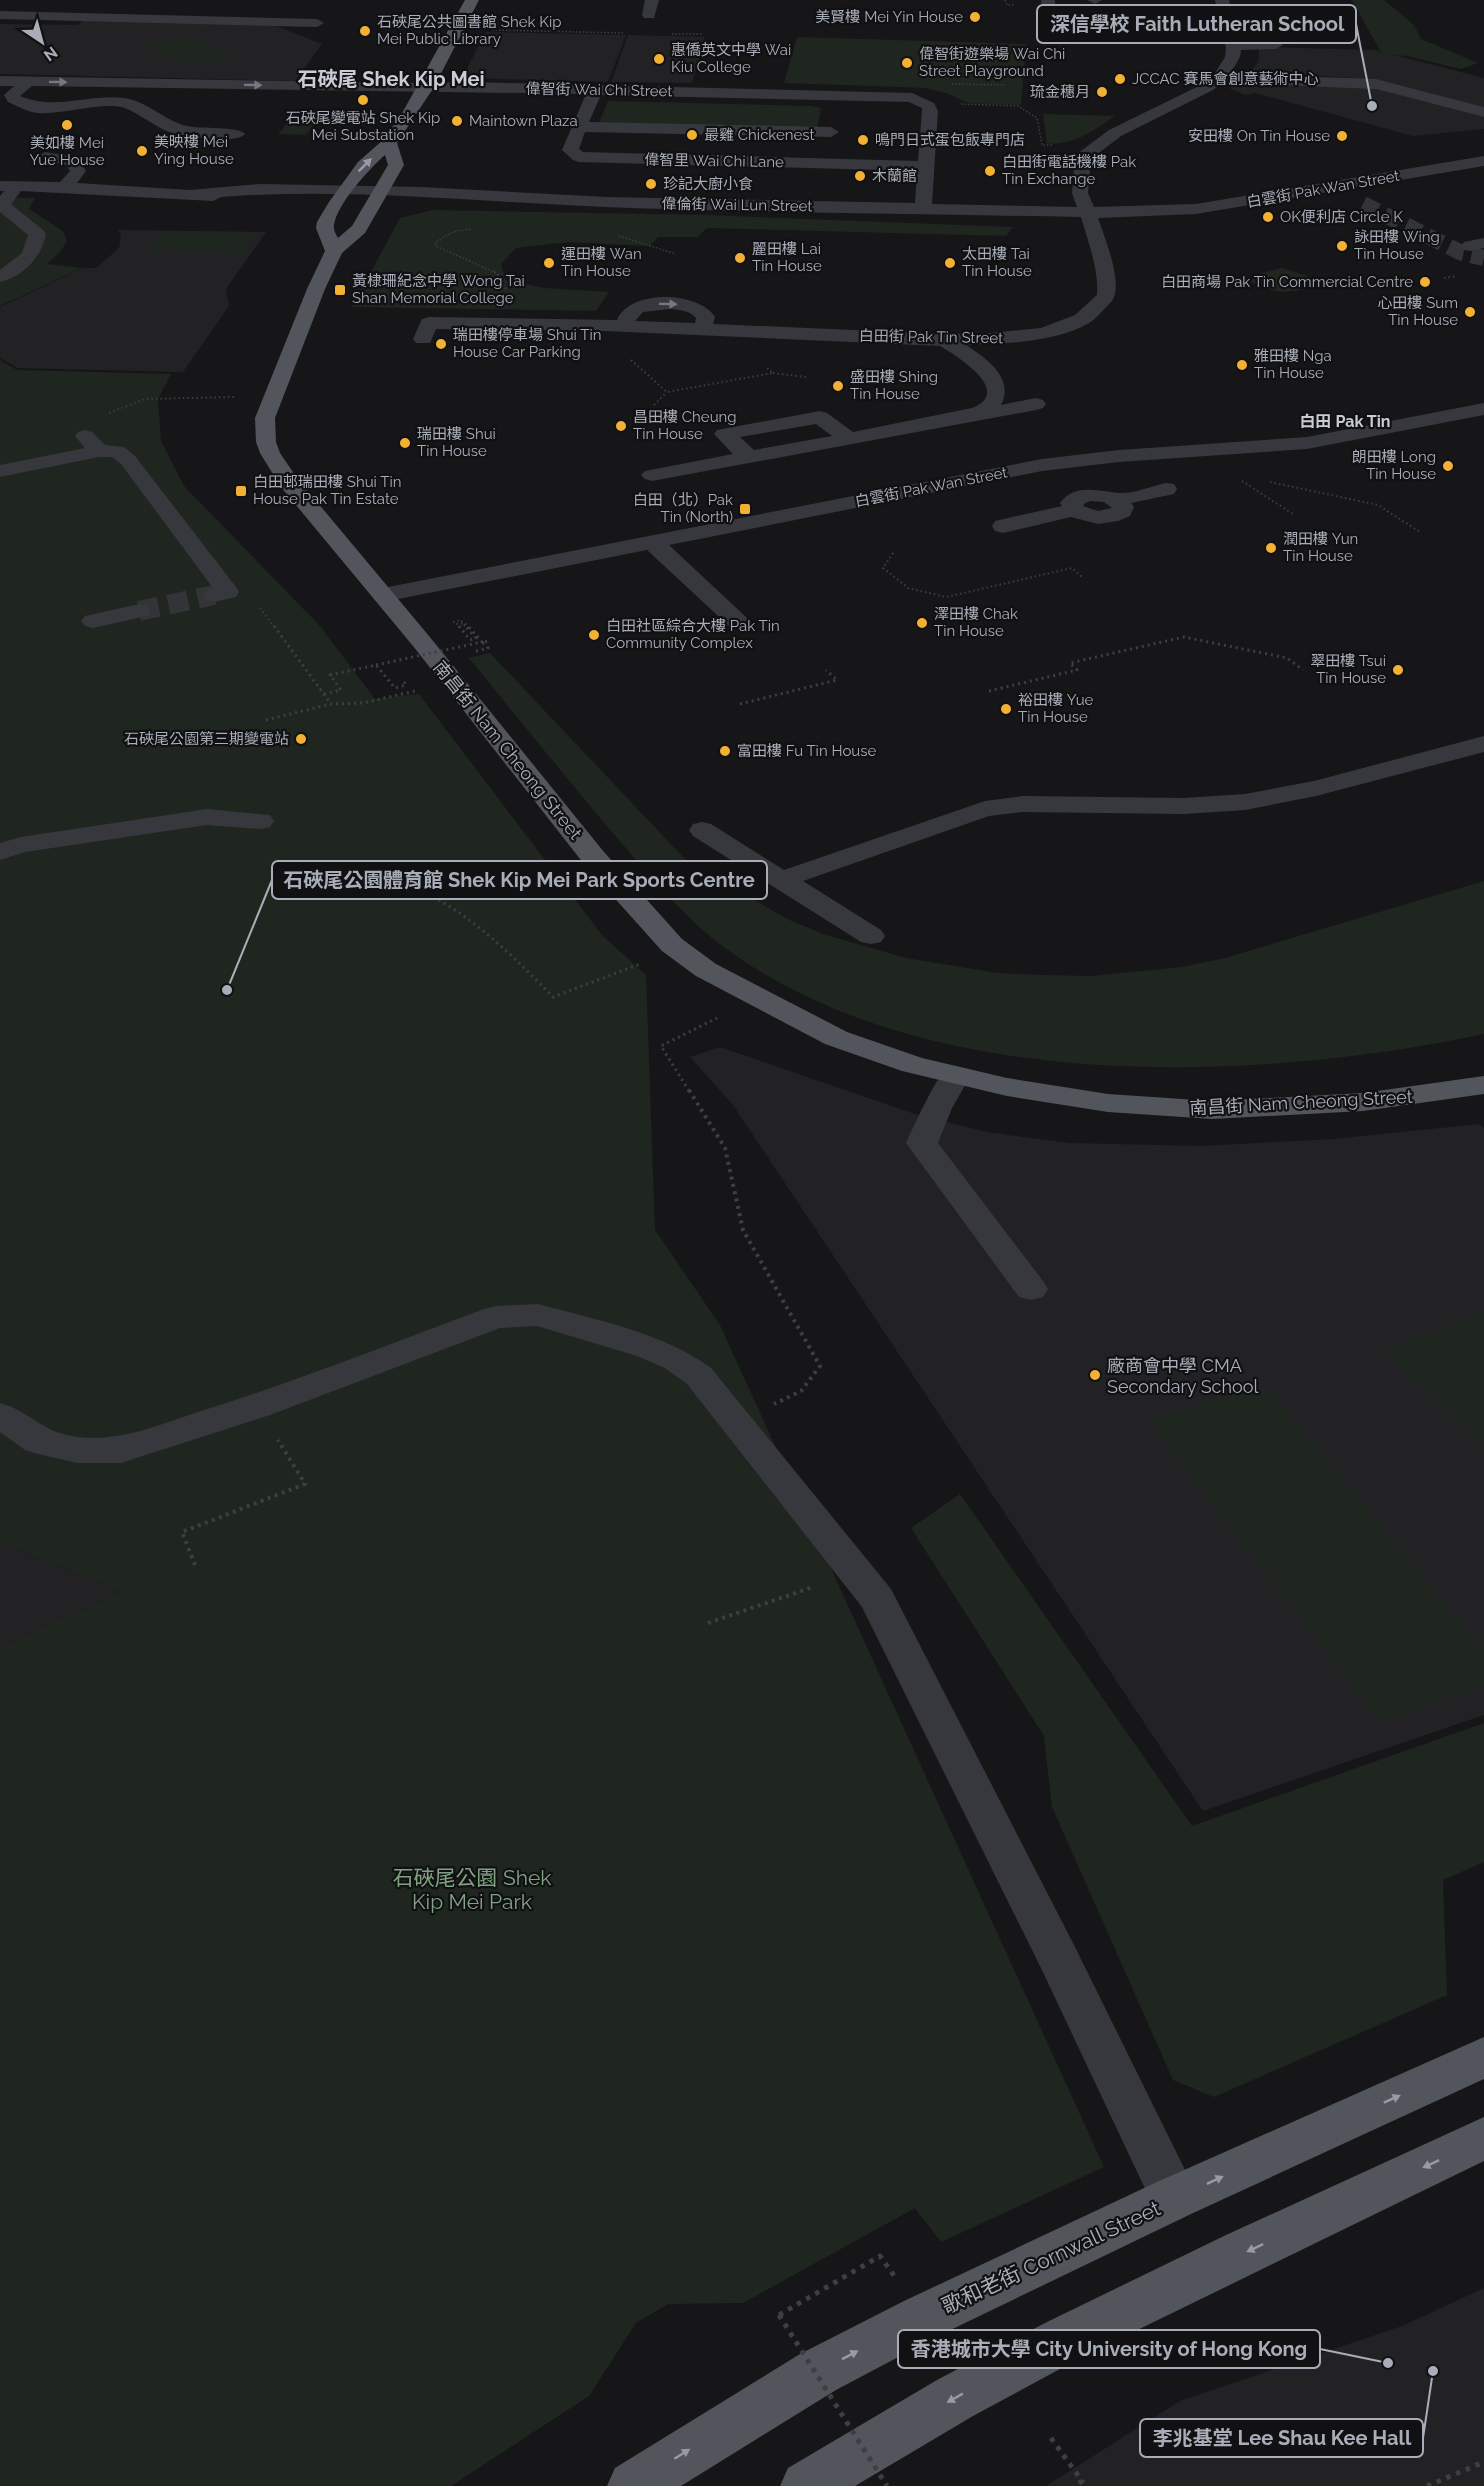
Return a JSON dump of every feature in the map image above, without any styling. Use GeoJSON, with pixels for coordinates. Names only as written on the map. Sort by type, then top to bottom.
{"type":"FeatureCollection","features":[{"type":"Feature","properties":{"kind":"main road"},"geometry":{"type":"LineString","coordinates":[[334,251],[325,228],[326,222],[341,196],[364,165],[389,143],[426,87],[472,0]]}},
{"type":"Feature","properties":{"kind":"main road","name":"南昌街 Nam Cheong Street"},"geometry":{"type":"LineString","coordinates":[[389,143],[396,165],[359,229],[334,251],[316,289],[265,418],[266,442],[278,467],[594,858],[672,945],[706,970],[836,1038],[913,1065],[1007,1087],[1108,1103],[1212,1110],[1363,1102],[1484,1085]]}},
{"type":"Feature","properties":{"kind":"main road","name":"歌和老街 Cornwall Street"},"geometry":{"type":"LineString","coordinates":[[633,2486],[818,2372],[974,2293],[1174,2198],[1484,2057]]}},
{"type":"Feature","properties":{"kind":"main road"},"geometry":{"type":"LineString","coordinates":[[806,2486],[882,2439],[1006,2370],[1484,2138]]}},
{"type":"Feature","properties":{"kind":"street"},"geometry":{"type":"LineString","coordinates":[[649,15],[652,0]]}},
{"type":"Feature","properties":{"kind":"street"},"geometry":{"type":"LineString","coordinates":[[1048,0],[1050,31]]}},
{"type":"Feature","properties":{"kind":"street"},"geometry":{"type":"LineString","coordinates":[[1221,78],[1230,66],[1233,45],[1222,0]]}},
{"type":"Feature","properties":{"kind":"street"},"geometry":{"type":"LineString","coordinates":[[0,15],[317,23]]}},
{"type":"Feature","properties":{"kind":"street"},"geometry":{"type":"LineString","coordinates":[[1233,45],[1276,45]]}},
{"type":"Feature","properties":{"kind":"street"},"geometry":{"type":"LineString","coordinates":[[771,94],[773,75]]}},
{"type":"Feature","properties":{"kind":"street"},"geometry":{"type":"LineString","coordinates":[[1221,78],[1376,84],[1484,112]]}},
{"type":"Feature","properties":{"kind":"street","name":"白田街 Pak Tin Street"},"geometry":{"type":"LineString","coordinates":[[426,331],[624,326],[945,340],[1028,336],[1066,326],[1096,309],[1106,297],[1107,284],[1089,213],[1080,193],[1083,157],[1115,133],[1208,87],[1221,78]]}},
{"type":"Feature","properties":{"kind":"street","name":"偉智街 Wai Chi Street"},"geometry":{"type":"LineString","coordinates":[[0,81],[771,94],[834,114],[900,97],[929,106],[923,208]]}},
{"type":"Feature","properties":{"kind":"street"},"geometry":{"type":"LineString","coordinates":[[29,81],[12,95],[13,99],[38,108],[72,108],[108,102],[126,103],[174,128],[198,133],[237,134]]}},
{"type":"Feature","properties":{"kind":"street","name":"偉智里 Wai Chi Lane"},"geometry":{"type":"LineString","coordinates":[[596,90],[570,150],[574,155],[586,158],[927,166]]}},
{"type":"Feature","properties":{"kind":"street"},"geometry":{"type":"LineString","coordinates":[[580,127],[834,114],[826,163]]}},
{"type":"Feature","properties":{"kind":"street"},"geometry":{"type":"LineString","coordinates":[[45,157],[72,161],[78,171],[65,187]]}},
{"type":"Feature","properties":{"kind":"street","name":"白雲街 Pak Wan Street"},"geometry":{"type":"LineString","coordinates":[[1089,213],[1196,209],[1484,161]]}},
{"type":"Feature","properties":{"kind":"street"},"geometry":{"type":"LineString","coordinates":[[1351,184],[1378,197]]}},
{"type":"Feature","properties":{"kind":"street"},"geometry":{"type":"LineString","coordinates":[[0,277],[18,267],[34,252],[37,234],[2,205],[8,186]]}},
{"type":"Feature","properties":{"kind":"street","name":"偉倫街 Wai Lun Street"},"geometry":{"type":"LineString","coordinates":[[8,186],[192,194],[252,200],[378,196],[923,208]]}},
{"type":"Feature","properties":{"kind":"street"},"geometry":{"type":"LineString","coordinates":[[1329,188],[1356,201]]}},
{"type":"Feature","properties":{"kind":"street"},"geometry":{"type":"LineString","coordinates":[[605,226],[606,202]]}},
{"type":"Feature","properties":{"kind":"street"},"geometry":{"type":"LineString","coordinates":[[923,208],[1089,213]]}},
{"type":"Feature","properties":{"kind":"street"},"geometry":{"type":"LineString","coordinates":[[945,340],[980,363],[994,380],[996,396],[991,405],[965,417]]}},
{"type":"Feature","properties":{"kind":"street"},"geometry":{"type":"LineString","coordinates":[[652,475],[1036,404]]}},
{"type":"Feature","properties":{"kind":"street","name":"白雲街 Pak Wan Street"},"geometry":{"type":"LineString","coordinates":[[383,595],[1042,465],[1119,456],[1307,443],[1484,409]]}},
{"type":"Feature","properties":{"kind":"street"},"geometry":{"type":"LineString","coordinates":[[748,456],[724,434],[820,417],[848,438]]}},
{"type":"Feature","properties":{"kind":"street"},"geometry":{"type":"LineString","coordinates":[[0,471],[92,443],[117,451],[128,460],[228,592],[214,595]]}},
{"type":"Feature","properties":{"kind":"street"},"geometry":{"type":"LineString","coordinates":[[1042,465],[1079,503]]}},
{"type":"Feature","properties":{"kind":"street"},"geometry":{"type":"LineString","coordinates":[[1003,526],[1106,496],[1118,500],[1166,489]]}},
{"type":"Feature","properties":{"kind":"street"},"geometry":{"type":"LineString","coordinates":[[652,542],[738,622]]}},
{"type":"Feature","properties":{"kind":"street"},"geometry":{"type":"LineString","coordinates":[[93,621],[139,611]]}},
{"type":"Feature","properties":{"kind":"street"},"geometry":{"type":"LineString","coordinates":[[781,880],[985,809],[1023,804],[1163,806],[1245,802],[1316,788],[1484,744]]}},
{"type":"Feature","properties":{"kind":"street"},"geometry":{"type":"LineString","coordinates":[[0,852],[21,846],[207,818],[261,821]]}},
{"type":"Feature","properties":{"kind":"street"},"geometry":{"type":"LineString","coordinates":[[702,830],[871,936]]}},
{"type":"Feature","properties":{"kind":"street"},"geometry":{"type":"LineString","coordinates":[[956,1075],[937,1108],[922,1143],[1031,1289]]}},
{"type":"Feature","properties":{"kind":"street"},"geometry":{"type":"LineString","coordinates":[[0,1415],[38,1441],[78,1450],[121,1450],[257,1406],[496,1317],[515,1315],[538,1316],[649,1348],[677,1360],[699,1376],[877,1599],[1174,2198]]}},
{"type":"Feature","properties":{"kind":"path"},"geometry":{"type":"LineString","coordinates":[[483,30],[633,33]]}},
{"type":"Feature","properties":{"kind":"path"},"geometry":{"type":"LineString","coordinates":[[668,34],[702,34]]}},
{"type":"Feature","properties":{"kind":"path"},"geometry":{"type":"LineString","coordinates":[[946,84],[1005,85]]}},
{"type":"Feature","properties":{"kind":"path"},"geometry":{"type":"LineString","coordinates":[[960,104],[1018,106],[1037,118],[1042,145],[1053,145]]}},
{"type":"Feature","properties":{"kind":"path"},"geometry":{"type":"LineString","coordinates":[[605,226],[637,243],[676,254]]}},
{"type":"Feature","properties":{"kind":"path"},"geometry":{"type":"LineString","coordinates":[[478,228],[453,232],[440,237],[436,246],[455,258],[494,269],[502,275],[503,288]]}},
{"type":"Feature","properties":{"kind":"path"},"geometry":{"type":"LineString","coordinates":[[626,356],[667,392]]}},
{"type":"Feature","properties":{"kind":"path"},"geometry":{"type":"LineString","coordinates":[[765,366],[773,373]]}},
{"type":"Feature","properties":{"kind":"path"},"geometry":{"type":"LineString","coordinates":[[654,405],[667,392],[773,373],[806,377]]}},
{"type":"Feature","properties":{"kind":"path"},"geometry":{"type":"LineString","coordinates":[[158,399],[238,397]]}},
{"type":"Feature","properties":{"kind":"path"},"geometry":{"type":"LineString","coordinates":[[1241,481],[1293,514]]}},
{"type":"Feature","properties":{"kind":"path"},"geometry":{"type":"LineString","coordinates":[[1270,482],[1377,505],[1420,532]]}},
{"type":"Feature","properties":{"kind":"path"},"geometry":{"type":"LineString","coordinates":[[893,553],[883,568],[908,588],[945,597],[1072,568],[1082,577]]}},
{"type":"Feature","properties":{"kind":"path"},"geometry":{"type":"LineString","coordinates":[[464,625],[476,638],[470,640],[457,624],[465,623],[486,646]]}},
{"type":"Feature","properties":{"kind":"path"},"geometry":{"type":"LineString","coordinates":[[989,692],[1077,670],[1070,663],[1184,637],[1287,658],[1303,670]]}},
{"type":"Feature","properties":{"kind":"path"},"geometry":{"type":"LineString","coordinates":[[324,694],[341,690],[330,675],[490,640]]}},
{"type":"Feature","properties":{"kind":"path"},"geometry":{"type":"LineString","coordinates":[[376,665],[395,688],[406,685],[400,676]]}},
{"type":"Feature","properties":{"kind":"path"},"geometry":{"type":"LineString","coordinates":[[740,704],[837,680],[826,670]]}},
{"type":"Feature","properties":{"kind":"path"},"geometry":{"type":"LineString","coordinates":[[266,720],[331,704],[363,703],[416,691]]}},
{"type":"Feature","properties":{"kind":"path"},"geometry":{"type":"LineString","coordinates":[[401,881],[423,889],[458,909],[489,932],[553,997],[646,962]]}},
{"type":"Feature","properties":{"kind":"path"},"geometry":{"type":"LineString","coordinates":[[723,1015],[661,1046],[725,1148]]}},
{"type":"Feature","properties":{"kind":"path"},"geometry":{"type":"LineString","coordinates":[[195,1564],[182,1532],[305,1484],[257,1406]]}},
{"type":"Feature","properties":{"kind":"path"},"geometry":{"type":"LineString","coordinates":[[708,1623],[792,1596],[820,1584]]}},
{"type":"Feature","properties":{"kind":"path"},"geometry":{"type":"LineString","coordinates":[[887,2486],[778,2314],[880,2256],[895,2277]]}},
{"type":"Feature","properties":{"kind":"path"},"geometry":{"type":"LineString","coordinates":[[1052,2438],[1082,2481],[1074,2486]]}},
{"type":"Feature","properties":{"kind":"path"},"geometry":{"type":"LineString","coordinates":[[1427,2486],[1484,2462]]}},
{"type":"Feature","properties":{"kind":"shaded area"},"geometry":{"type":"Polygon","coordinates":[[[83,20],[271,24],[322,44],[295,81],[0,74],[0,24],[78,25],[83,20]]]}},
{"type":"Feature","properties":{"kind":"shaded area"},"geometry":{"type":"Polygon","coordinates":[[[486,32],[626,35],[608,82],[462,78],[486,32]]]}},
{"type":"Feature","properties":{"kind":"shaded area","name":"惠僑英文中學 Wai Kiu College"},"geometry":{"type":"Polygon","coordinates":[[[628,35],[705,37],[692,83],[611,82],[628,35]]]}},
{"type":"Feature","properties":{"kind":"shaded area"},"geometry":{"type":"Polygon","coordinates":[[[1259,47],[1375,50],[1484,78],[1484,107],[1380,80],[1251,71],[1259,61],[1259,47]]]}},
{"type":"Feature","properties":{"kind":"shaded area"},"geometry":{"type":"Polygon","coordinates":[[[1238,84],[1369,87],[1484,117],[1484,129],[1413,136],[1255,93],[1245,95],[1229,88],[1238,84]]]}},
{"type":"Feature","properties":{"kind":"shaded area"},"geometry":{"type":"Polygon","coordinates":[[[117,230],[266,232],[226,289],[229,306],[183,372],[18,368],[0,358],[0,307],[83,268],[96,268],[119,248],[121,234],[117,230]]]}},
{"type":"Feature","properties":{"kind":"shaded area","name":"廠商會中學 CMA Secondary School"},"geometry":{"type":"Polygon","coordinates":[[[720,1047],[915,1114],[986,1132],[1070,1143],[1200,1146],[1333,1139],[1479,1124],[1484,1128],[1484,1715],[1203,1811],[733,1105],[690,1057],[720,1047]]]}},
{"type":"Feature","properties":{"kind":"shaded area"},"geometry":{"type":"Polygon","coordinates":[[[0,1542],[121,1591],[0,1648],[0,1542]]]}},
{"type":"Feature","properties":{"kind":"shaded area"},"geometry":{"type":"Polygon","coordinates":[[[1484,2288],[1484,2486],[1046,2486],[1180,2401],[1402,2326],[1484,2288]]]}},
{"type":"Feature","properties":{"kind":"green space"},"geometry":{"type":"Polygon","coordinates":[[[1352,0],[1384,0],[1414,25],[1421,39],[1478,63],[1461,69],[1407,56],[1382,54],[1352,0]]]}},
{"type":"Feature","properties":{"kind":"green space"},"geometry":{"type":"Polygon","coordinates":[[[189,36],[237,57],[190,67],[142,46],[189,36]]]}},
{"type":"Feature","properties":{"kind":"green space","name":"偉智街遊樂場 Wai Chi Street Playground"},"geometry":{"type":"Polygon","coordinates":[[[797,37],[1026,44],[1021,105],[968,103],[946,93],[926,88],[784,83],[797,37]]]}},
{"type":"Feature","properties":{"kind":"green space"},"geometry":{"type":"Polygon","coordinates":[[[608,101],[821,108],[817,130],[598,125],[608,101]]]}},
{"type":"Feature","properties":{"kind":"green space"},"geometry":{"type":"Polygon","coordinates":[[[1043,114],[1115,116],[1091,132],[1075,139],[1047,144],[1043,114]]]}},
{"type":"Feature","properties":{"kind":"green space"},"geometry":{"type":"Polygon","coordinates":[[[293,116],[320,117],[306,135],[278,134],[293,116]]]}},
{"type":"Feature","properties":{"kind":"green space"},"geometry":{"type":"Polygon","coordinates":[[[0,197],[35,198],[29,209],[63,231],[67,241],[61,251],[47,264],[82,268],[0,306],[0,197]]]}},
{"type":"Feature","properties":{"kind":"green space"},"geometry":{"type":"Polygon","coordinates":[[[432,210],[705,215],[1013,227],[1006,236],[707,228],[697,237],[658,237],[650,246],[568,242],[516,248],[501,264],[506,280],[545,288],[609,292],[596,311],[352,307],[400,218],[432,210]]]}},
{"type":"Feature","properties":{"kind":"green space"},"geometry":{"type":"Polygon","coordinates":[[[160,232],[254,235],[241,253],[146,250],[160,232]]]}},
{"type":"Feature","properties":{"kind":"green space"},"geometry":{"type":"Polygon","coordinates":[[[1282,268],[1307,276],[1315,285],[1282,292],[1266,289],[1249,281],[1254,275],[1282,268]]]}},
{"type":"Feature","properties":{"kind":"green space","name":"石硤尾公園 Shek Kip Mei Park"},"geometry":{"type":"Polygon","coordinates":[[[0,360],[17,370],[171,374],[158,399],[161,441],[184,486],[320,626],[375,699],[419,694],[602,935],[646,975],[655,1230],[720,1325],[1104,2167],[941,2242],[915,2208],[743,2303],[668,2304],[636,2323],[589,2396],[451,2486],[0,2486],[0,1648],[121,1591],[0,1542],[0,360]]]}},
{"type":"Feature","properties":{"kind":"green space"},"geometry":{"type":"Polygon","coordinates":[[[490,653],[684,858],[787,919],[823,934],[906,958],[997,973],[1091,976],[1182,967],[1225,958],[1484,881],[1484,1034],[1391,1051],[1292,1062],[1188,1067],[1084,1064],[981,1051],[883,1027],[793,990],[712,938],[690,918],[609,829],[469,658],[490,653]]]}},
{"type":"Feature","properties":{"kind":"green space"},"geometry":{"type":"Polygon","coordinates":[[[1484,1311],[1484,1446],[1383,1351],[1484,1311]]]}},
{"type":"Feature","properties":{"kind":"green space"},"geometry":{"type":"Polygon","coordinates":[[[1263,1384],[1484,1650],[1484,1685],[1380,1722],[1148,1420],[1263,1384]]]}},
{"type":"Feature","properties":{"kind":"green space"},"geometry":{"type":"Polygon","coordinates":[[[960,1494],[1192,1826],[1484,1723],[1484,1862],[1443,1880],[1447,1995],[1214,2097],[1173,2080],[1052,1807],[1044,1736],[911,1528],[960,1494]]]}},
{"type":"Feature","properties":{"kind":"tunnel"},"geometry":{"type":"LineString","coordinates":[[1363,204],[1462,253],[1484,258]]}},
{"type":"Feature","properties":{"kind":"tunnel"},"geometry":{"type":"LineString","coordinates":[[139,611],[214,595]]}},
{"type":"Feature","properties":{"kind":"place","name":"美賢樓 Mei Yin House"},"geometry":{"type":"Point","coordinates":[975,17]}},
{"type":"Feature","properties":{"kind":"place","name":"石硤尾公共圖書館 Shek Kip Mei Public Library"},"geometry":{"type":"Point","coordinates":[365,31]}},
{"type":"Feature","properties":{"kind":"place","name":"惠僑英文中學 Wai Kiu College"},"geometry":{"type":"Point","coordinates":[659,59]}},
{"type":"Feature","properties":{"kind":"place","name":"偉智街遊樂場 Wai Chi Street Playground"},"geometry":{"type":"Point","coordinates":[907,63]}},
{"type":"Feature","properties":{"kind":"place","name":"JCCAC 賽馬會創意藝術中心"},"geometry":{"type":"Point","coordinates":[1120,79]}},
{"type":"Feature","properties":{"kind":"place","name":"琉金穗月"},"geometry":{"type":"Point","coordinates":[1102,92]}},
{"type":"Feature","properties":{"kind":"place","name":"石硤尾變電站 Shek Kip Mei Substation"},"geometry":{"type":"Point","coordinates":[363,100]}},
{"type":"Feature","properties":{"kind":"place","name":"深信學校 Faith Lutheran School"},"geometry":{"type":"Point","coordinates":[1372,106]}},
{"type":"Feature","properties":{"kind":"place","name":"Maintown Plaza"},"geometry":{"type":"Point","coordinates":[457,121]}},
{"type":"Feature","properties":{"kind":"place","name":"美如樓 Mei Yue House"},"geometry":{"type":"Point","coordinates":[67,125]}},
{"type":"Feature","properties":{"kind":"place","name":"最雞 Chickenest"},"geometry":{"type":"Point","coordinates":[692,135]}},
{"type":"Feature","properties":{"kind":"place","name":"安田樓 On Tin House"},"geometry":{"type":"Point","coordinates":[1342,136]}},
{"type":"Feature","properties":{"kind":"place","name":"鳴門日式蛋包飯專門店"},"geometry":{"type":"Point","coordinates":[863,140]}},
{"type":"Feature","properties":{"kind":"place","name":"美映樓 Mei Ying House"},"geometry":{"type":"Point","coordinates":[142,151]}},
{"type":"Feature","properties":{"kind":"place","name":"白田街電話機樓 Pak Tin Exchange"},"geometry":{"type":"Point","coordinates":[990,171]}},
{"type":"Feature","properties":{"kind":"place","name":"木蘭館"},"geometry":{"type":"Point","coordinates":[860,176]}},
{"type":"Feature","properties":{"kind":"place","name":"珍記大廚小食"},"geometry":{"type":"Point","coordinates":[651,184]}},
{"type":"Feature","properties":{"kind":"place","name":"OK便利店 Circle K"},"geometry":{"type":"Point","coordinates":[1268,217]}},
{"type":"Feature","properties":{"kind":"place","name":"詠田樓 Wing Tin House"},"geometry":{"type":"Point","coordinates":[1342,246]}},
{"type":"Feature","properties":{"kind":"place","name":"麗田樓 Lai Tin House"},"geometry":{"type":"Point","coordinates":[740,258]}},
{"type":"Feature","properties":{"kind":"place","name":"運田樓 Wan Tin House"},"geometry":{"type":"Point","coordinates":[549,263]}},
{"type":"Feature","properties":{"kind":"place","name":"太田樓 Tai Tin House"},"geometry":{"type":"Point","coordinates":[950,263]}},
{"type":"Feature","properties":{"kind":"place","name":"白田商場 Pak Tin Commercial Centre"},"geometry":{"type":"Point","coordinates":[1425,282]}},
{"type":"Feature","properties":{"kind":"place","name":"黃棣珊紀念中學 Wong Tai Shan Memorial College"},"geometry":{"type":"Point","coordinates":[340,290]}},
{"type":"Feature","properties":{"kind":"place","name":"心田樓 Sum Tin House"},"geometry":{"type":"Point","coordinates":[1470,312]}},
{"type":"Feature","properties":{"kind":"place","name":"瑞田樓停車場 Shui Tin House Car Parking"},"geometry":{"type":"Point","coordinates":[441,344]}},
{"type":"Feature","properties":{"kind":"place","name":"雅田樓 Nga Tin House"},"geometry":{"type":"Point","coordinates":[1242,365]}},
{"type":"Feature","properties":{"kind":"place","name":"盛田樓 Shing Tin House"},"geometry":{"type":"Point","coordinates":[838,386]}},
{"type":"Feature","properties":{"kind":"place","name":"昌田樓 Cheung Tin House"},"geometry":{"type":"Point","coordinates":[621,426]}},
{"type":"Feature","properties":{"kind":"place","name":"瑞田樓 Shui Tin House"},"geometry":{"type":"Point","coordinates":[405,443]}},
{"type":"Feature","properties":{"kind":"place","name":"朗田樓 Long Tin House"},"geometry":{"type":"Point","coordinates":[1448,466]}},
{"type":"Feature","properties":{"kind":"place","name":"白田邨瑞田樓 Shui Tin House Pak Tin Estate"},"geometry":{"type":"Point","coordinates":[241,491]}},
{"type":"Feature","properties":{"kind":"place","name":"白田（北）Pak Tin (North)"},"geometry":{"type":"Point","coordinates":[745,509]}},
{"type":"Feature","properties":{"kind":"place","name":"潤田樓 Yun Tin House"},"geometry":{"type":"Point","coordinates":[1271,548]}},
{"type":"Feature","properties":{"kind":"place","name":"澤田樓 Chak Tin House"},"geometry":{"type":"Point","coordinates":[922,623]}},
{"type":"Feature","properties":{"kind":"place","name":"白田社區綜合大樓 Pak Tin Community Complex"},"geometry":{"type":"Point","coordinates":[594,635]}},
{"type":"Feature","properties":{"kind":"place","name":"翠田樓 Tsui Tin House"},"geometry":{"type":"Point","coordinates":[1398,670]}},
{"type":"Feature","properties":{"kind":"place","name":"裕田樓 Yue Tin House"},"geometry":{"type":"Point","coordinates":[1006,709]}},
{"type":"Feature","properties":{"kind":"place","name":"石硤尾公園第三期變電站"},"geometry":{"type":"Point","coordinates":[301,739]}},
{"type":"Feature","properties":{"kind":"place","name":"富田樓 Fu Tin House"},"geometry":{"type":"Point","coordinates":[725,751]}},
{"type":"Feature","properties":{"kind":"place","name":"石硤尾公園體育館 Shek Kip Mei Park Sports Centre"},"geometry":{"type":"Point","coordinates":[227,990]}},
{"type":"Feature","properties":{"kind":"place","name":"廠商會中學 CMA Secondary School"},"geometry":{"type":"Point","coordinates":[1095,1375]}},
{"type":"Feature","properties":{"kind":"place","name":"香港城市大學 City University of Hong Kong"},"geometry":{"type":"Point","coordinates":[1388,2363]}},
{"type":"Feature","properties":{"kind":"place","name":"李兆基堂 Lee Shau Kee Hall"},"geometry":{"type":"Point","coordinates":[1433,2371]}},
{"type":"Feature","properties":{"kind":"district","name":"石硤尾 Shek Kip Mei"},"geometry":{"type":"Point","coordinates":[391,79]}},
{"type":"Feature","properties":{"kind":"district","name":"白田 Pak Tin"},"geometry":{"type":"Point","coordinates":[1345,421]}}]}
